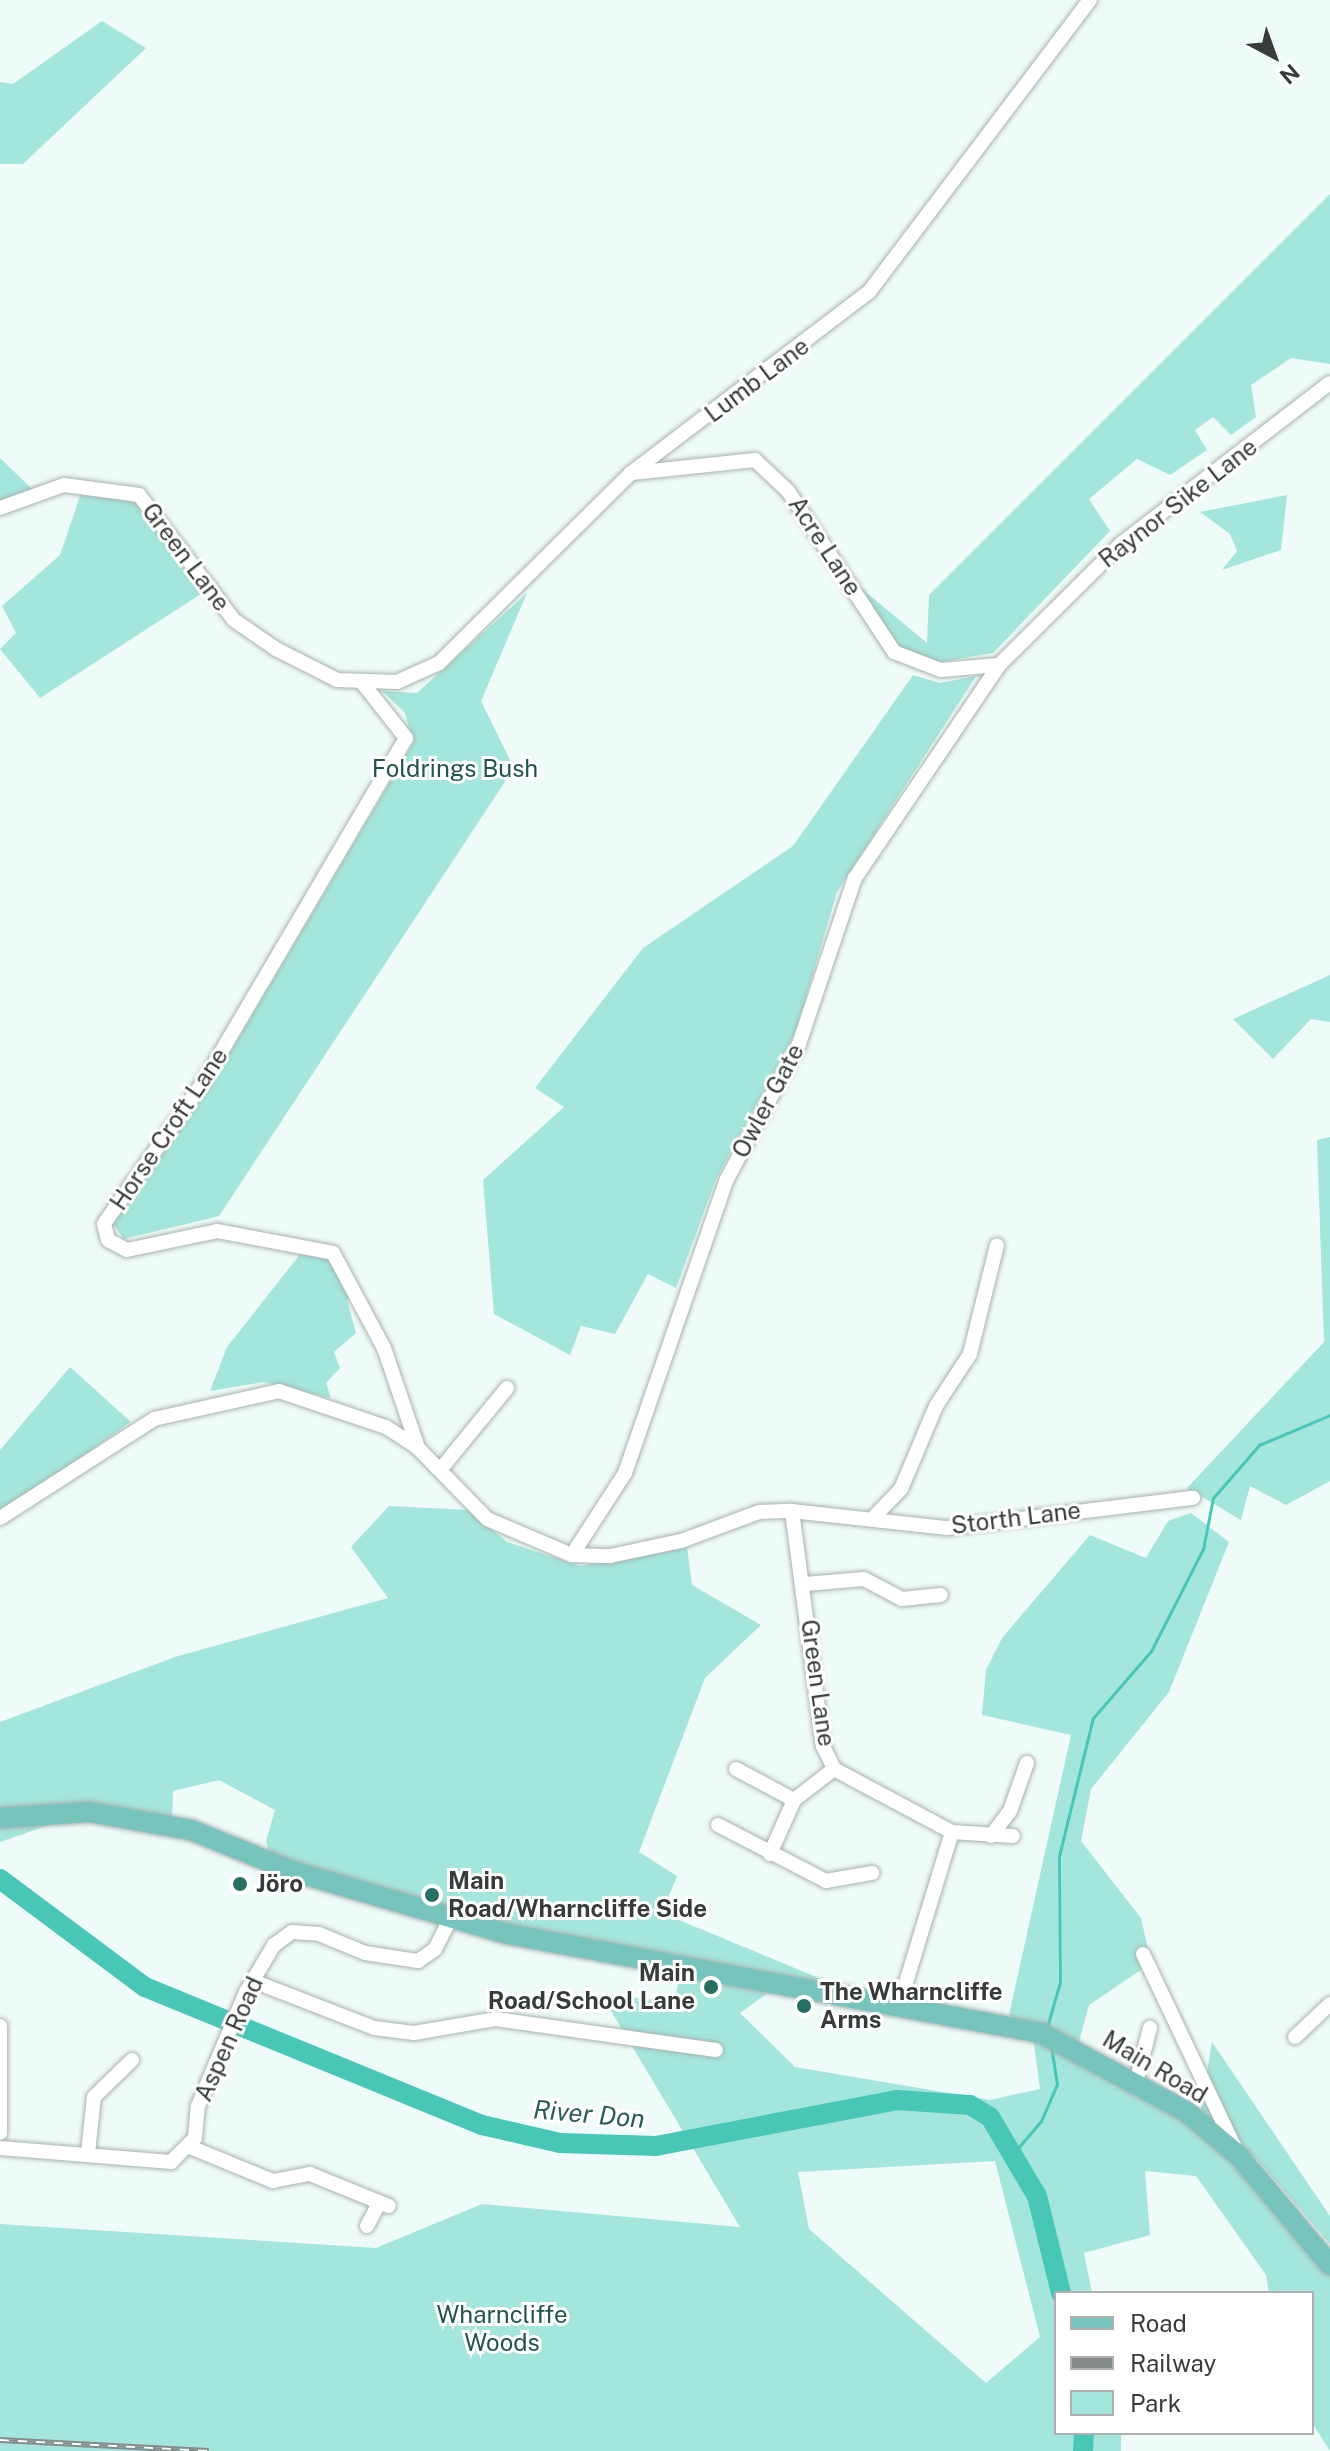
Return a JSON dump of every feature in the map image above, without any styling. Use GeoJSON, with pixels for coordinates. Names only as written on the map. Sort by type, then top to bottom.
{"type":"FeatureCollection","features":[{"type":"Feature","properties":{"kind":"main road","name":"Main Road"},"geometry":{"type":"LineString","coordinates":[[0,1818],[89,1812],[191,1830],[292,1871],[508,1934],[900,2002],[1048,2036],[1136,2082],[1239,2156],[1330,2265]]}},
{"type":"Feature","properties":{"kind":"street","name":"Lumb Lane"},"geometry":{"type":"LineString","coordinates":[[361,681],[397,682],[439,663],[631,473],[869,292],[1090,0]]}},
{"type":"Feature","properties":{"kind":"street","name":"Raynor Sike Lane"},"geometry":{"type":"LineString","coordinates":[[999,665],[1122,543],[1330,383]]}},
{"type":"Feature","properties":{"kind":"street","name":"Acre Lane"},"geometry":{"type":"LineString","coordinates":[[631,473],[755,460],[788,491],[894,652],[941,670],[999,665]]}},
{"type":"Feature","properties":{"kind":"street","name":"Green Lane"},"geometry":{"type":"LineString","coordinates":[[0,508],[64,485],[139,495],[234,620],[337,680],[361,681]]}},
{"type":"Feature","properties":{"kind":"street","name":"Owler Gate"},"geometry":{"type":"LineString","coordinates":[[572,1555],[625,1473],[727,1179],[807,1023],[843,897],[999,665]]}},
{"type":"Feature","properties":{"kind":"street","name":"Horse Croft Lane"},"geometry":{"type":"LineString","coordinates":[[361,681],[406,738],[204,1081],[104,1224],[108,1240],[127,1250],[217,1231],[333,1253],[384,1348],[418,1448]]}},
{"type":"Feature","properties":{"kind":"street"},"geometry":{"type":"LineString","coordinates":[[873,1518],[901,1489],[936,1406],[970,1354],[997,1245]]}},
{"type":"Feature","properties":{"kind":"street"},"geometry":{"type":"LineString","coordinates":[[440,1470],[507,1388]]}},
{"type":"Feature","properties":{"kind":"street"},"geometry":{"type":"LineString","coordinates":[[0,1518],[154,1419],[262,1391],[332,1403],[418,1448],[487,1519],[572,1555],[624,1553],[759,1512],[792,1511]]}},
{"type":"Feature","properties":{"kind":"street","name":"Storth Lane"},"geometry":{"type":"LineString","coordinates":[[792,1511],[947,1528],[1193,1498]]}},
{"type":"Feature","properties":{"kind":"street","name":"Green Lane"},"geometry":{"type":"LineString","coordinates":[[792,1511],[805,1584],[823,1746],[834,1769],[952,1832]]}},
{"type":"Feature","properties":{"kind":"street"},"geometry":{"type":"LineString","coordinates":[[805,1584],[864,1579],[902,1599],[941,1595]]}},
{"type":"Feature","properties":{"kind":"street"},"geometry":{"type":"LineString","coordinates":[[991,1836],[1010,1811],[1027,1763]]}},
{"type":"Feature","properties":{"kind":"street"},"geometry":{"type":"LineString","coordinates":[[736,1769],[794,1800]]}},
{"type":"Feature","properties":{"kind":"street"},"geometry":{"type":"LineString","coordinates":[[770,1854],[794,1800],[834,1769]]}},
{"type":"Feature","properties":{"kind":"street"},"geometry":{"type":"LineString","coordinates":[[718,1825],[826,1881],[872,1873]]}},
{"type":"Feature","properties":{"kind":"street"},"geometry":{"type":"LineString","coordinates":[[900,2002],[952,1832],[1013,1836]]}},
{"type":"Feature","properties":{"kind":"street","name":"Aspen Road"},"geometry":{"type":"LineString","coordinates":[[190,2147],[198,2106],[224,2054],[250,1987],[274,1945],[292,1932],[418,1961],[435,1949],[451,1917]]}},
{"type":"Feature","properties":{"kind":"street"},"geometry":{"type":"LineString","coordinates":[[1143,1954],[1239,2156]]}},
{"type":"Feature","properties":{"kind":"street"},"geometry":{"type":"LineString","coordinates":[[250,1987],[374,2028],[414,2033],[495,2019],[716,2050]]}},
{"type":"Feature","properties":{"kind":"street"},"geometry":{"type":"LineString","coordinates":[[1295,2037],[1330,2004]]}},
{"type":"Feature","properties":{"kind":"street"},"geometry":{"type":"LineString","coordinates":[[0,2026],[0,2133]]}},
{"type":"Feature","properties":{"kind":"street"},"geometry":{"type":"LineString","coordinates":[[1136,2082],[1150,2028]]}},
{"type":"Feature","properties":{"kind":"street"},"geometry":{"type":"LineString","coordinates":[[88,2153],[94,2097],[132,2060]]}},
{"type":"Feature","properties":{"kind":"street"},"geometry":{"type":"LineString","coordinates":[[0,2148],[171,2162],[190,2147],[273,2181],[310,2174],[384,2204],[367,2226]]}},
{"type":"Feature","properties":{"kind":"green space"},"geometry":{"type":"Polygon","coordinates":[[[102,21],[146,48],[23,164],[0,164],[0,82],[13,84],[102,21]]]}},
{"type":"Feature","properties":{"kind":"green space"},"geometry":{"type":"Polygon","coordinates":[[[1330,194],[1330,364],[1291,358],[1251,385],[1256,417],[1231,435],[1213,417],[1195,430],[1207,450],[1170,475],[1137,459],[1089,499],[1110,531],[993,653],[940,662],[902,652],[862,589],[927,643],[929,595],[1330,194]]]}},
{"type":"Feature","properties":{"kind":"green space"},"geometry":{"type":"Polygon","coordinates":[[[0,458],[34,491],[0,502],[0,458]]]}},
{"type":"Feature","properties":{"kind":"green space"},"geometry":{"type":"Polygon","coordinates":[[[81,493],[138,503],[201,594],[40,698],[0,649],[16,633],[2,606],[60,555],[81,493]]]}},
{"type":"Feature","properties":{"kind":"green space"},"geometry":{"type":"Polygon","coordinates":[[[1287,495],[1281,550],[1222,570],[1237,551],[1230,534],[1200,512],[1287,495]]]}},
{"type":"Feature","properties":{"kind":"green space","name":"Foldrings Bush"},"geometry":{"type":"Polygon","coordinates":[[[527,593],[481,701],[514,768],[219,1216],[124,1239],[113,1224],[206,1093],[413,743],[405,713],[382,691],[417,693],[527,593]]]}},
{"type":"Feature","properties":{"kind":"green space"},"geometry":{"type":"Polygon","coordinates":[[[913,675],[940,683],[976,676],[837,892],[796,1031],[716,1179],[676,1288],[648,1274],[615,1334],[581,1326],[570,1355],[494,1314],[483,1180],[564,1107],[535,1088],[643,948],[793,846],[913,675]]]}},
{"type":"Feature","properties":{"kind":"green space"},"geometry":{"type":"Polygon","coordinates":[[[1330,975],[1330,1022],[1311,1019],[1273,1059],[1233,1019],[1330,975]]]}},
{"type":"Feature","properties":{"kind":"green space"},"geometry":{"type":"Polygon","coordinates":[[[1330,1137],[1330,1481],[1286,1505],[1250,1486],[1241,1520],[1187,1488],[1324,1342],[1317,1140],[1330,1137]]]}},
{"type":"Feature","properties":{"kind":"green space"},"geometry":{"type":"Polygon","coordinates":[[[305,1248],[330,1256],[353,1296],[347,1300],[356,1333],[334,1352],[340,1368],[326,1383],[331,1398],[264,1382],[210,1391],[227,1347],[305,1248]]]}},
{"type":"Feature","properties":{"kind":"green space"},"geometry":{"type":"Polygon","coordinates":[[[70,1367],[131,1422],[0,1514],[0,1450],[70,1367]]]}},
{"type":"Feature","properties":{"kind":"green space"},"geometry":{"type":"Polygon","coordinates":[[[389,1506],[468,1510],[507,1542],[580,1566],[687,1547],[692,1585],[761,1625],[705,1678],[639,1852],[677,1876],[662,1913],[833,1984],[507,1925],[271,1858],[266,1841],[275,1810],[219,1780],[173,1791],[172,1822],[0,1809],[0,1722],[175,1657],[388,1598],[351,1547],[389,1506]]]}},
{"type":"Feature","properties":{"kind":"green space"},"geometry":{"type":"Polygon","coordinates":[[[1191,1513],[1229,1542],[1169,1692],[1091,1789],[1081,1841],[1141,1918],[1151,1963],[1089,2005],[1078,2045],[1009,2015],[1071,1735],[982,1715],[986,1670],[1002,1638],[1090,1535],[1146,1558],[1168,1521],[1191,1513]]]}},
{"type":"Feature","properties":{"kind":"green space"},"geometry":{"type":"Polygon","coordinates":[[[72,1817],[0,1842],[0,1825],[72,1817]]]}},
{"type":"Feature","properties":{"kind":"green space","name":"Wharncliffe Woods"},"geometry":{"type":"Polygon","coordinates":[[[681,1971],[772,1990],[740,2013],[795,2067],[990,2100],[1040,2089],[1033,2037],[1170,2108],[1237,2160],[1330,2275],[1330,2451],[1314,2426],[1314,2291],[1269,2291],[1266,2275],[1196,2176],[1145,2171],[1150,2235],[1084,2253],[1092,2291],[1054,2291],[1054,2435],[1121,2435],[1121,2451],[0,2451],[0,2224],[376,2248],[482,2204],[740,2227],[601,1994],[674,2002],[681,1971]],[[995,2161],[798,2172],[809,2229],[986,2383],[1040,2337],[995,2161]]]}},
{"type":"Feature","properties":{"kind":"green space"},"geometry":{"type":"Polygon","coordinates":[[[1212,2042],[1330,2216],[1330,2244],[1256,2158],[1200,2114],[1212,2042]]]}},
{"type":"Feature","properties":{"kind":"waterway"},"geometry":{"type":"LineString","coordinates":[[1213,1498],[1259,1445],[1330,1415]]}},
{"type":"Feature","properties":{"kind":"waterway"},"geometry":{"type":"LineString","coordinates":[[1047,2027],[1060,1982],[1059,1856],[1093,1718],[1151,1651],[1203,1549],[1213,1498]]}},
{"type":"Feature","properties":{"kind":"waterway","name":"River Don"},"geometry":{"type":"LineString","coordinates":[[0,1879],[145,1987],[482,2125],[560,2143],[656,2146],[897,2100],[970,2105],[990,2117],[1037,2196],[1061,2291]]}},
{"type":"Feature","properties":{"kind":"waterway"},"geometry":{"type":"LineString","coordinates":[[1012,2155],[1041,2121],[1057,2084],[1051,2046]]}},
{"type":"Feature","properties":{"kind":"waterway","name":"River Don"},"geometry":{"type":"LineString","coordinates":[[1083,2451],[1084,2435]]}},
{"type":"Feature","properties":{"kind":"railway"},"geometry":{"type":"LineString","coordinates":[[0,2440],[209,2451]]}},
{"type":"Feature","properties":{"kind":"place","name":"Jöro"},"geometry":{"type":"Point","coordinates":[240,1884]}},
{"type":"Feature","properties":{"kind":"place","name":"Main Road/Wharncliffe Side"},"geometry":{"type":"Point","coordinates":[432,1895]}},
{"type":"Feature","properties":{"kind":"place","name":"Main Road/School Lane"},"geometry":{"type":"Point","coordinates":[711,1987]}},
{"type":"Feature","properties":{"kind":"place","name":"The Wharncliffe Arms"},"geometry":{"type":"Point","coordinates":[804,2006]}}]}
